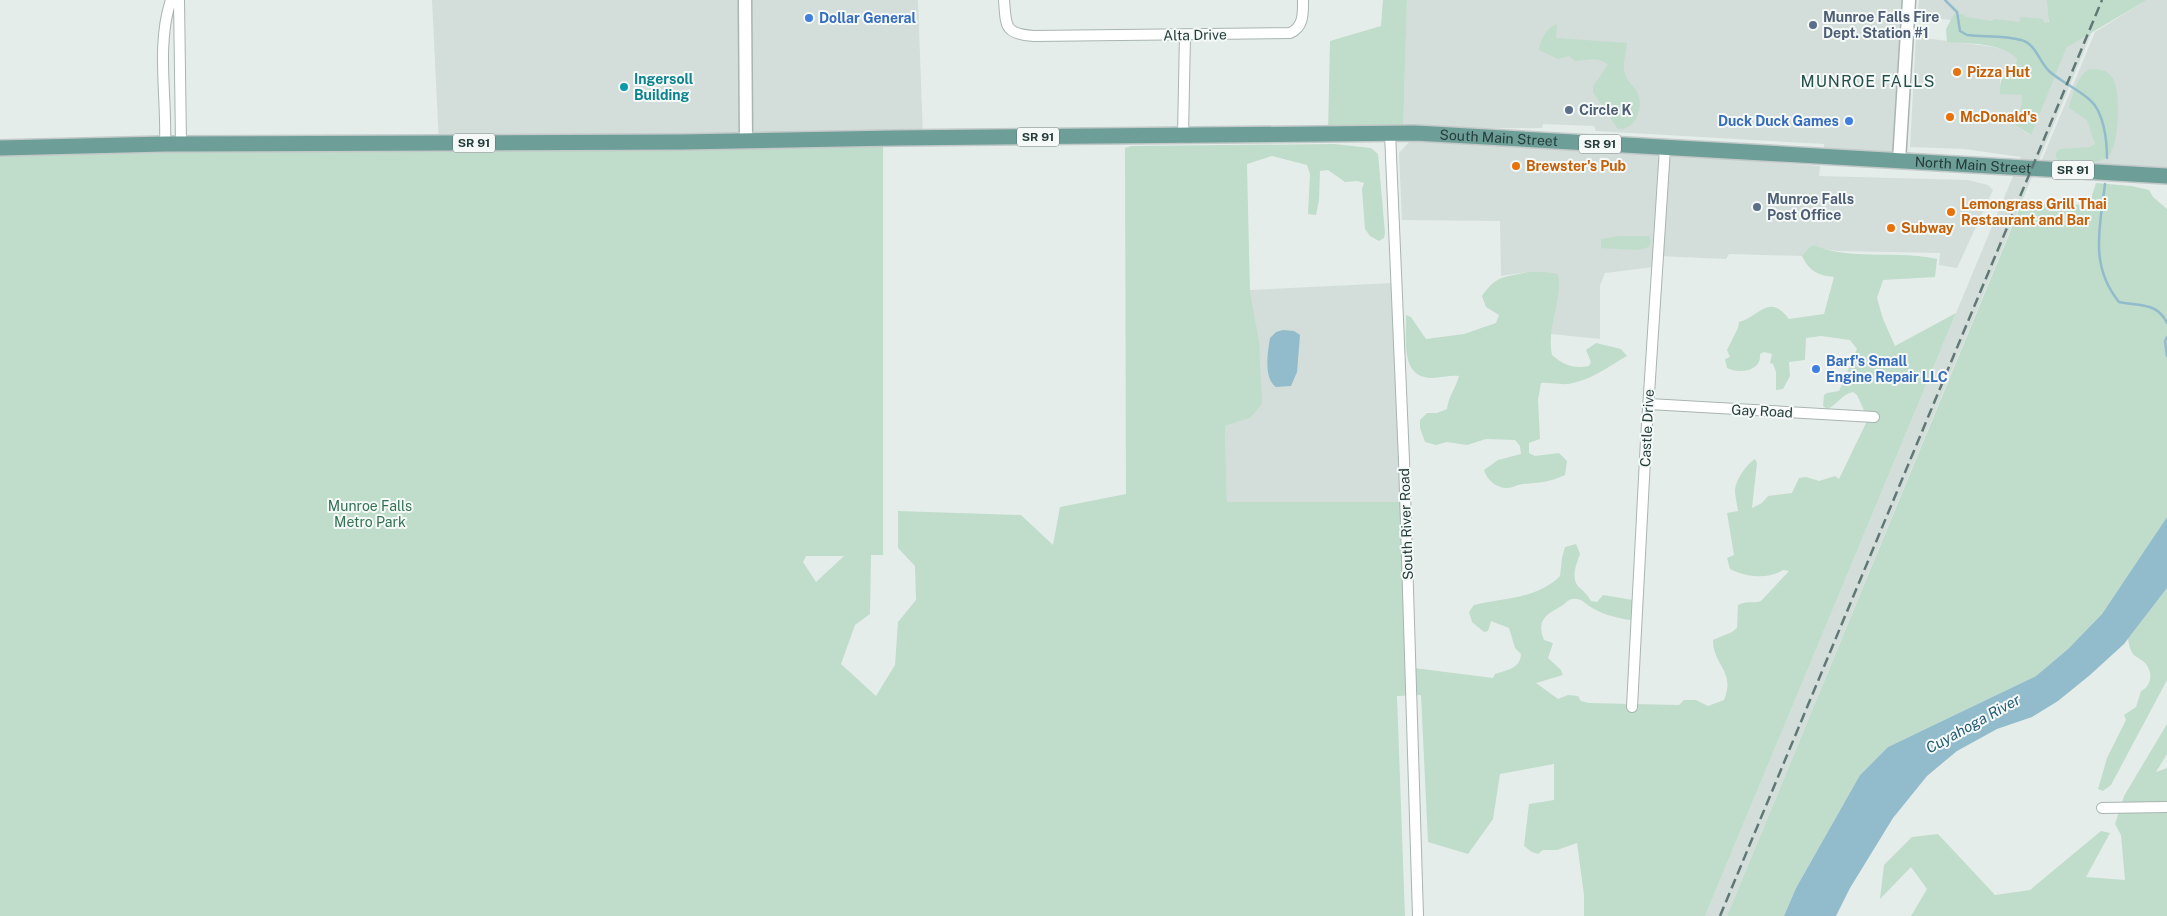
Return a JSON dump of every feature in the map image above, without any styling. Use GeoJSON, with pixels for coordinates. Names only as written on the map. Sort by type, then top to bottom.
{"type":"FeatureCollection","features":[{"type":"Feature","properties":{"kind":"main road","name":"South Main Street"},"geometry":{"type":"LineString","coordinates":[[1183,136],[1390,133],[1899,161]]}},
{"type":"Feature","properties":{"kind":"main road","name":"SR 91"},"geometry":{"type":"LineString","coordinates":[[0,148],[165,144],[746,141],[1183,136]]}},
{"type":"Feature","properties":{"kind":"main road","name":"North Main Street"},"geometry":{"type":"LineString","coordinates":[[1899,161],[2167,176]]}},
{"type":"Feature","properties":{"kind":"street"},"geometry":{"type":"LineString","coordinates":[[165,144],[164,38],[167,11],[171,0]]}},
{"type":"Feature","properties":{"kind":"street"},"geometry":{"type":"LineString","coordinates":[[179,0],[181,144]]}},
{"type":"Feature","properties":{"kind":"street"},"geometry":{"type":"LineString","coordinates":[[745,0],[746,141]]}},
{"type":"Feature","properties":{"kind":"street","name":"Alta Drive"},"geometry":{"type":"LineString","coordinates":[[1004,0],[1005,22],[1013,33],[1034,36],[1290,33],[1296,30],[1302,20],[1302,0]]}},
{"type":"Feature","properties":{"kind":"street"},"geometry":{"type":"LineString","coordinates":[[1899,161],[1910,0]]}},
{"type":"Feature","properties":{"kind":"street"},"geometry":{"type":"LineString","coordinates":[[1183,136],[1185,35]]}},
{"type":"Feature","properties":{"kind":"street","name":"South River Road"},"geometry":{"type":"LineString","coordinates":[[1390,133],[1404,460],[1418,916]]}},
{"type":"Feature","properties":{"kind":"street","name":"Castle Drive"},"geometry":{"type":"LineString","coordinates":[[1632,707],[1665,148]]}},
{"type":"Feature","properties":{"kind":"street","name":"Gay Road"},"geometry":{"type":"LineString","coordinates":[[1649,404],[1874,418]]}},
{"type":"Feature","properties":{"kind":"street"},"geometry":{"type":"LineString","coordinates":[[2102,808],[2167,807]]}},
{"type":"Feature","properties":{"kind":"shaded area"},"geometry":{"type":"Polygon","coordinates":[[[432,0],[918,0],[923,138],[439,143],[432,0]]]}},
{"type":"Feature","properties":{"kind":"shaded area"},"geometry":{"type":"Polygon","coordinates":[[[1407,0],[1907,0],[1899,161],[1824,157],[1824,144],[1596,131],[1594,126],[1543,124],[1542,128],[1403,129],[1407,0]]]}},
{"type":"Feature","properties":{"kind":"shaded area"},"geometry":{"type":"Polygon","coordinates":[[[1919,0],[2052,0],[2047,31],[1917,16],[1919,0]]]}},
{"type":"Feature","properties":{"kind":"shaded area"},"geometry":{"type":"Polygon","coordinates":[[[2087,0],[2105,0],[1727,916],[1705,916],[2021,157],[1964,149],[1910,147],[1916,37],[1994,47],[2011,52],[2017,59],[2014,70],[2004,73],[2000,80],[2000,93],[2022,95],[2022,103],[2015,125],[2030,135],[2087,0]]]}},
{"type":"Feature","properties":{"kind":"shaded area"},"geometry":{"type":"Polygon","coordinates":[[[2147,0],[2167,0],[2167,169],[2041,162],[2095,32],[2147,0]]]}},
{"type":"Feature","properties":{"kind":"shaded area"},"geometry":{"type":"Polygon","coordinates":[[[1412,139],[1657,155],[1661,164],[1654,267],[1605,273],[1600,285],[1600,339],[1551,334],[1552,321],[1527,272],[1501,276],[1500,221],[1402,220],[1399,153],[1412,139]]]}},
{"type":"Feature","properties":{"kind":"shaded area"},"geometry":{"type":"Polygon","coordinates":[[[1671,156],[1820,166],[1819,176],[1968,180],[1988,185],[1993,190],[1957,268],[1939,265],[1940,253],[1838,251],[1823,249],[1814,245],[1809,247],[1802,256],[1729,254],[1726,259],[1659,256],[1667,172],[1671,156]]]}},
{"type":"Feature","properties":{"kind":"shaded area"},"geometry":{"type":"Polygon","coordinates":[[[1393,283],[1402,502],[1227,502],[1225,426],[1250,418],[1250,290],[1393,283]]]}},
{"type":"Feature","properties":{"kind":"green space"},"geometry":{"type":"Polygon","coordinates":[[[1383,0],[1407,0],[1403,133],[1328,133],[1330,41],[1381,26],[1383,0]]]}},
{"type":"Feature","properties":{"kind":"green space"},"geometry":{"type":"Polygon","coordinates":[[[2047,0],[2147,0],[2067,47],[2031,135],[2015,125],[2022,103],[2022,95],[2000,94],[2002,79],[2006,74],[2014,70],[2017,59],[2003,49],[1947,42],[1946,29],[1954,14],[1963,14],[1966,17],[1992,21],[1994,19],[2019,22],[2021,17],[2043,19],[2044,23],[2049,22],[2047,0]]]}},
{"type":"Feature","properties":{"kind":"green space"},"geometry":{"type":"Polygon","coordinates":[[[1557,24],[1556,38],[1627,43],[1624,71],[1637,92],[1640,104],[1637,116],[1630,126],[1618,129],[1593,92],[1593,86],[1608,65],[1605,62],[1589,59],[1575,61],[1569,56],[1558,59],[1539,50],[1545,34],[1557,24]]]}},
{"type":"Feature","properties":{"kind":"green space"},"geometry":{"type":"Polygon","coordinates":[[[2090,69],[2107,72],[2114,83],[2118,103],[2116,138],[2110,154],[2100,161],[2086,163],[2063,162],[2056,158],[2056,153],[2060,149],[2090,147],[2095,144],[2087,120],[2069,108],[2079,80],[2090,69]]]}},
{"type":"Feature","properties":{"kind":"green space","name":"Munroe Falls Metro Park"},"geometry":{"type":"Polygon","coordinates":[[[883,138],[883,555],[871,555],[870,614],[855,625],[841,664],[876,696],[895,665],[898,622],[916,600],[915,566],[898,548],[898,511],[1021,515],[1053,545],[1060,507],[1126,494],[1125,148],[1131,146],[1334,144],[1371,148],[1378,154],[1385,233],[1384,238],[1379,241],[1370,236],[1365,229],[1362,189],[1364,183],[1357,181],[1345,182],[1328,170],[1320,171],[1319,200],[1316,215],[1308,214],[1310,174],[1307,165],[1272,156],[1247,164],[1250,293],[1259,341],[1262,404],[1250,418],[1225,426],[1227,502],[1402,502],[1406,667],[1493,678],[1495,674],[1515,666],[1521,654],[1515,648],[1509,628],[1491,621],[1488,631],[1484,632],[1472,622],[1469,612],[1474,605],[1531,593],[1551,584],[1560,576],[1565,547],[1576,544],[1580,554],[1575,572],[1577,584],[1591,601],[1597,602],[1603,595],[1633,600],[1634,617],[1630,620],[1609,615],[1594,609],[1582,600],[1574,599],[1569,600],[1544,618],[1541,627],[1544,640],[1553,643],[1548,658],[1561,670],[1563,675],[1536,683],[1558,699],[1568,695],[1578,696],[1581,701],[1589,703],[1679,705],[1684,700],[1696,700],[1708,706],[1724,700],[1727,690],[1726,675],[1716,656],[1713,640],[1737,628],[1738,605],[1761,601],[1789,571],[1783,570],[1770,575],[1756,576],[1742,574],[1730,569],[1727,558],[1734,555],[1727,513],[1738,511],[1735,490],[1739,477],[1755,459],[1757,463],[1752,508],[1762,503],[1768,496],[1792,493],[1799,478],[1806,477],[1819,481],[1835,476],[1839,479],[1868,419],[1857,395],[1853,392],[1827,409],[1823,406],[1824,395],[1839,391],[1857,349],[1850,340],[1821,336],[1806,338],[1805,360],[1789,362],[1790,376],[1783,389],[1776,390],[1776,372],[1773,364],[1770,363],[1772,354],[1764,352],[1760,354],[1760,360],[1757,365],[1748,370],[1737,371],[1727,368],[1725,359],[1730,357],[1727,350],[1739,322],[1764,308],[1776,307],[1789,319],[1824,314],[1834,277],[1819,274],[1808,266],[1802,256],[1809,247],[1814,245],[1842,253],[1907,255],[1937,259],[1935,277],[1883,280],[1877,298],[1883,319],[1895,346],[1956,313],[1705,916],[1584,916],[1584,895],[1577,843],[1557,850],[1543,850],[1538,854],[1524,846],[1529,804],[1554,800],[1554,764],[1500,774],[1493,819],[1468,854],[1428,842],[1421,695],[1397,696],[1405,916],[0,916],[0,148],[883,138]],[[806,556],[803,562],[816,582],[844,556],[806,556]]]}},
{"type":"Feature","properties":{"kind":"green space"},"geometry":{"type":"Polygon","coordinates":[[[2096,183],[2131,186],[2149,190],[2153,197],[2167,209],[2167,517],[2102,614],[2068,649],[2036,676],[1888,747],[1860,775],[1796,888],[1784,916],[1727,916],[2022,203],[2089,205],[2096,183]]]}},
{"type":"Feature","properties":{"kind":"green space"},"geometry":{"type":"Polygon","coordinates":[[[1620,236],[1649,236],[1651,241],[1649,247],[1637,250],[1601,248],[1601,239],[1620,236]]]}},
{"type":"Feature","properties":{"kind":"green space"},"geometry":{"type":"Polygon","coordinates":[[[1527,272],[1558,274],[1558,294],[1551,334],[1552,355],[1569,365],[1578,367],[1589,366],[1591,362],[1586,350],[1596,343],[1621,349],[1627,356],[1580,381],[1569,384],[1541,383],[1538,400],[1540,439],[1529,443],[1529,453],[1535,456],[1559,453],[1567,461],[1565,475],[1544,482],[1503,488],[1492,483],[1484,470],[1498,460],[1521,454],[1520,446],[1515,440],[1486,439],[1467,445],[1447,442],[1436,445],[1425,442],[1420,428],[1420,420],[1427,413],[1437,413],[1447,409],[1459,376],[1432,378],[1421,376],[1414,371],[1407,355],[1406,315],[1411,317],[1426,339],[1464,334],[1496,323],[1499,315],[1486,307],[1482,296],[1497,280],[1527,272]]]}},
{"type":"Feature","properties":{"kind":"green space"},"geometry":{"type":"Polygon","coordinates":[[[2167,588],[2167,680],[2111,785],[2103,791],[2098,789],[2107,758],[2126,720],[2124,715],[2136,707],[2141,691],[2147,686],[2150,679],[2148,667],[2133,654],[2128,639],[2167,588]]]}},
{"type":"Feature","properties":{"kind":"green space"},"geometry":{"type":"Polygon","coordinates":[[[2167,724],[2167,754],[2156,772],[2167,768],[2167,916],[1911,916],[1927,889],[1911,867],[1880,899],[1884,865],[1912,837],[1938,834],[1995,895],[2030,890],[2101,831],[2110,833],[2086,877],[2125,880],[2121,835],[2115,824],[2124,796],[2167,724]]]}},
{"type":"Feature","properties":{"kind":"water"},"geometry":{"type":"Polygon","coordinates":[[[1283,330],[1294,331],[1300,335],[1297,372],[1291,386],[1276,387],[1269,377],[1267,364],[1268,350],[1270,338],[1276,332],[1283,330]]]}},
{"type":"Feature","properties":{"kind":"water","name":"Cuyahoga River"},"geometry":{"type":"Polygon","coordinates":[[[2167,517],[2167,588],[2124,644],[2058,701],[2032,717],[1997,729],[1957,751],[1927,776],[1893,818],[1850,888],[1836,916],[1784,916],[1796,888],[1860,775],[1888,747],[2036,676],[2068,649],[2102,614],[2167,517]]]}},
{"type":"Feature","properties":{"kind":"waterway"},"geometry":{"type":"LineString","coordinates":[[1945,0],[1957,12],[1960,31],[1967,35],[2008,37],[2026,42],[2033,48],[2049,71],[2090,100],[2095,105],[2102,119],[2107,158]]}},
{"type":"Feature","properties":{"kind":"waterway"},"geometry":{"type":"LineString","coordinates":[[2105,184],[2099,230],[2100,260],[2103,274],[2119,302],[2153,308],[2163,316],[2167,323]]}},
{"type":"Feature","properties":{"kind":"waterway"},"geometry":{"type":"LineString","coordinates":[[2167,337],[2165,341],[2167,356]]}},
{"type":"Feature","properties":{"kind":"railway"},"geometry":{"type":"LineString","coordinates":[[1720,916],[2102,0]]}},
{"type":"Feature","properties":{"kind":"place","name":"Dollar General"},"geometry":{"type":"Point","coordinates":[809,18]}},
{"type":"Feature","properties":{"kind":"place","name":"Munroe Falls Fire Dept. Station #1"},"geometry":{"type":"Point","coordinates":[1813,25]}},
{"type":"Feature","properties":{"kind":"place","name":"Pizza Hut"},"geometry":{"type":"Point","coordinates":[1957,72]}},
{"type":"Feature","properties":{"kind":"place","name":"Ingersoll Building"},"geometry":{"type":"Point","coordinates":[624,87]}},
{"type":"Feature","properties":{"kind":"place","name":"Circle K"},"geometry":{"type":"Point","coordinates":[1569,110]}},
{"type":"Feature","properties":{"kind":"place","name":"McDonald's"},"geometry":{"type":"Point","coordinates":[1950,117]}},
{"type":"Feature","properties":{"kind":"place","name":"Duck Duck Games"},"geometry":{"type":"Point","coordinates":[1849,121]}},
{"type":"Feature","properties":{"kind":"place","name":"Brewster's Pub"},"geometry":{"type":"Point","coordinates":[1516,166]}},
{"type":"Feature","properties":{"kind":"place","name":"Munroe Falls Post Office"},"geometry":{"type":"Point","coordinates":[1757,207]}},
{"type":"Feature","properties":{"kind":"place","name":"Lemongrass Grill Thai Restaurant and Bar"},"geometry":{"type":"Point","coordinates":[1951,212]}},
{"type":"Feature","properties":{"kind":"place","name":"Subway"},"geometry":{"type":"Point","coordinates":[1891,228]}},
{"type":"Feature","properties":{"kind":"place","name":"Barf's Small Engine Repair LLC"},"geometry":{"type":"Point","coordinates":[1816,369]}},
{"type":"Feature","properties":{"kind":"district","name":"MUNROE FALLS"},"geometry":{"type":"Point","coordinates":[1868,81]}}]}
